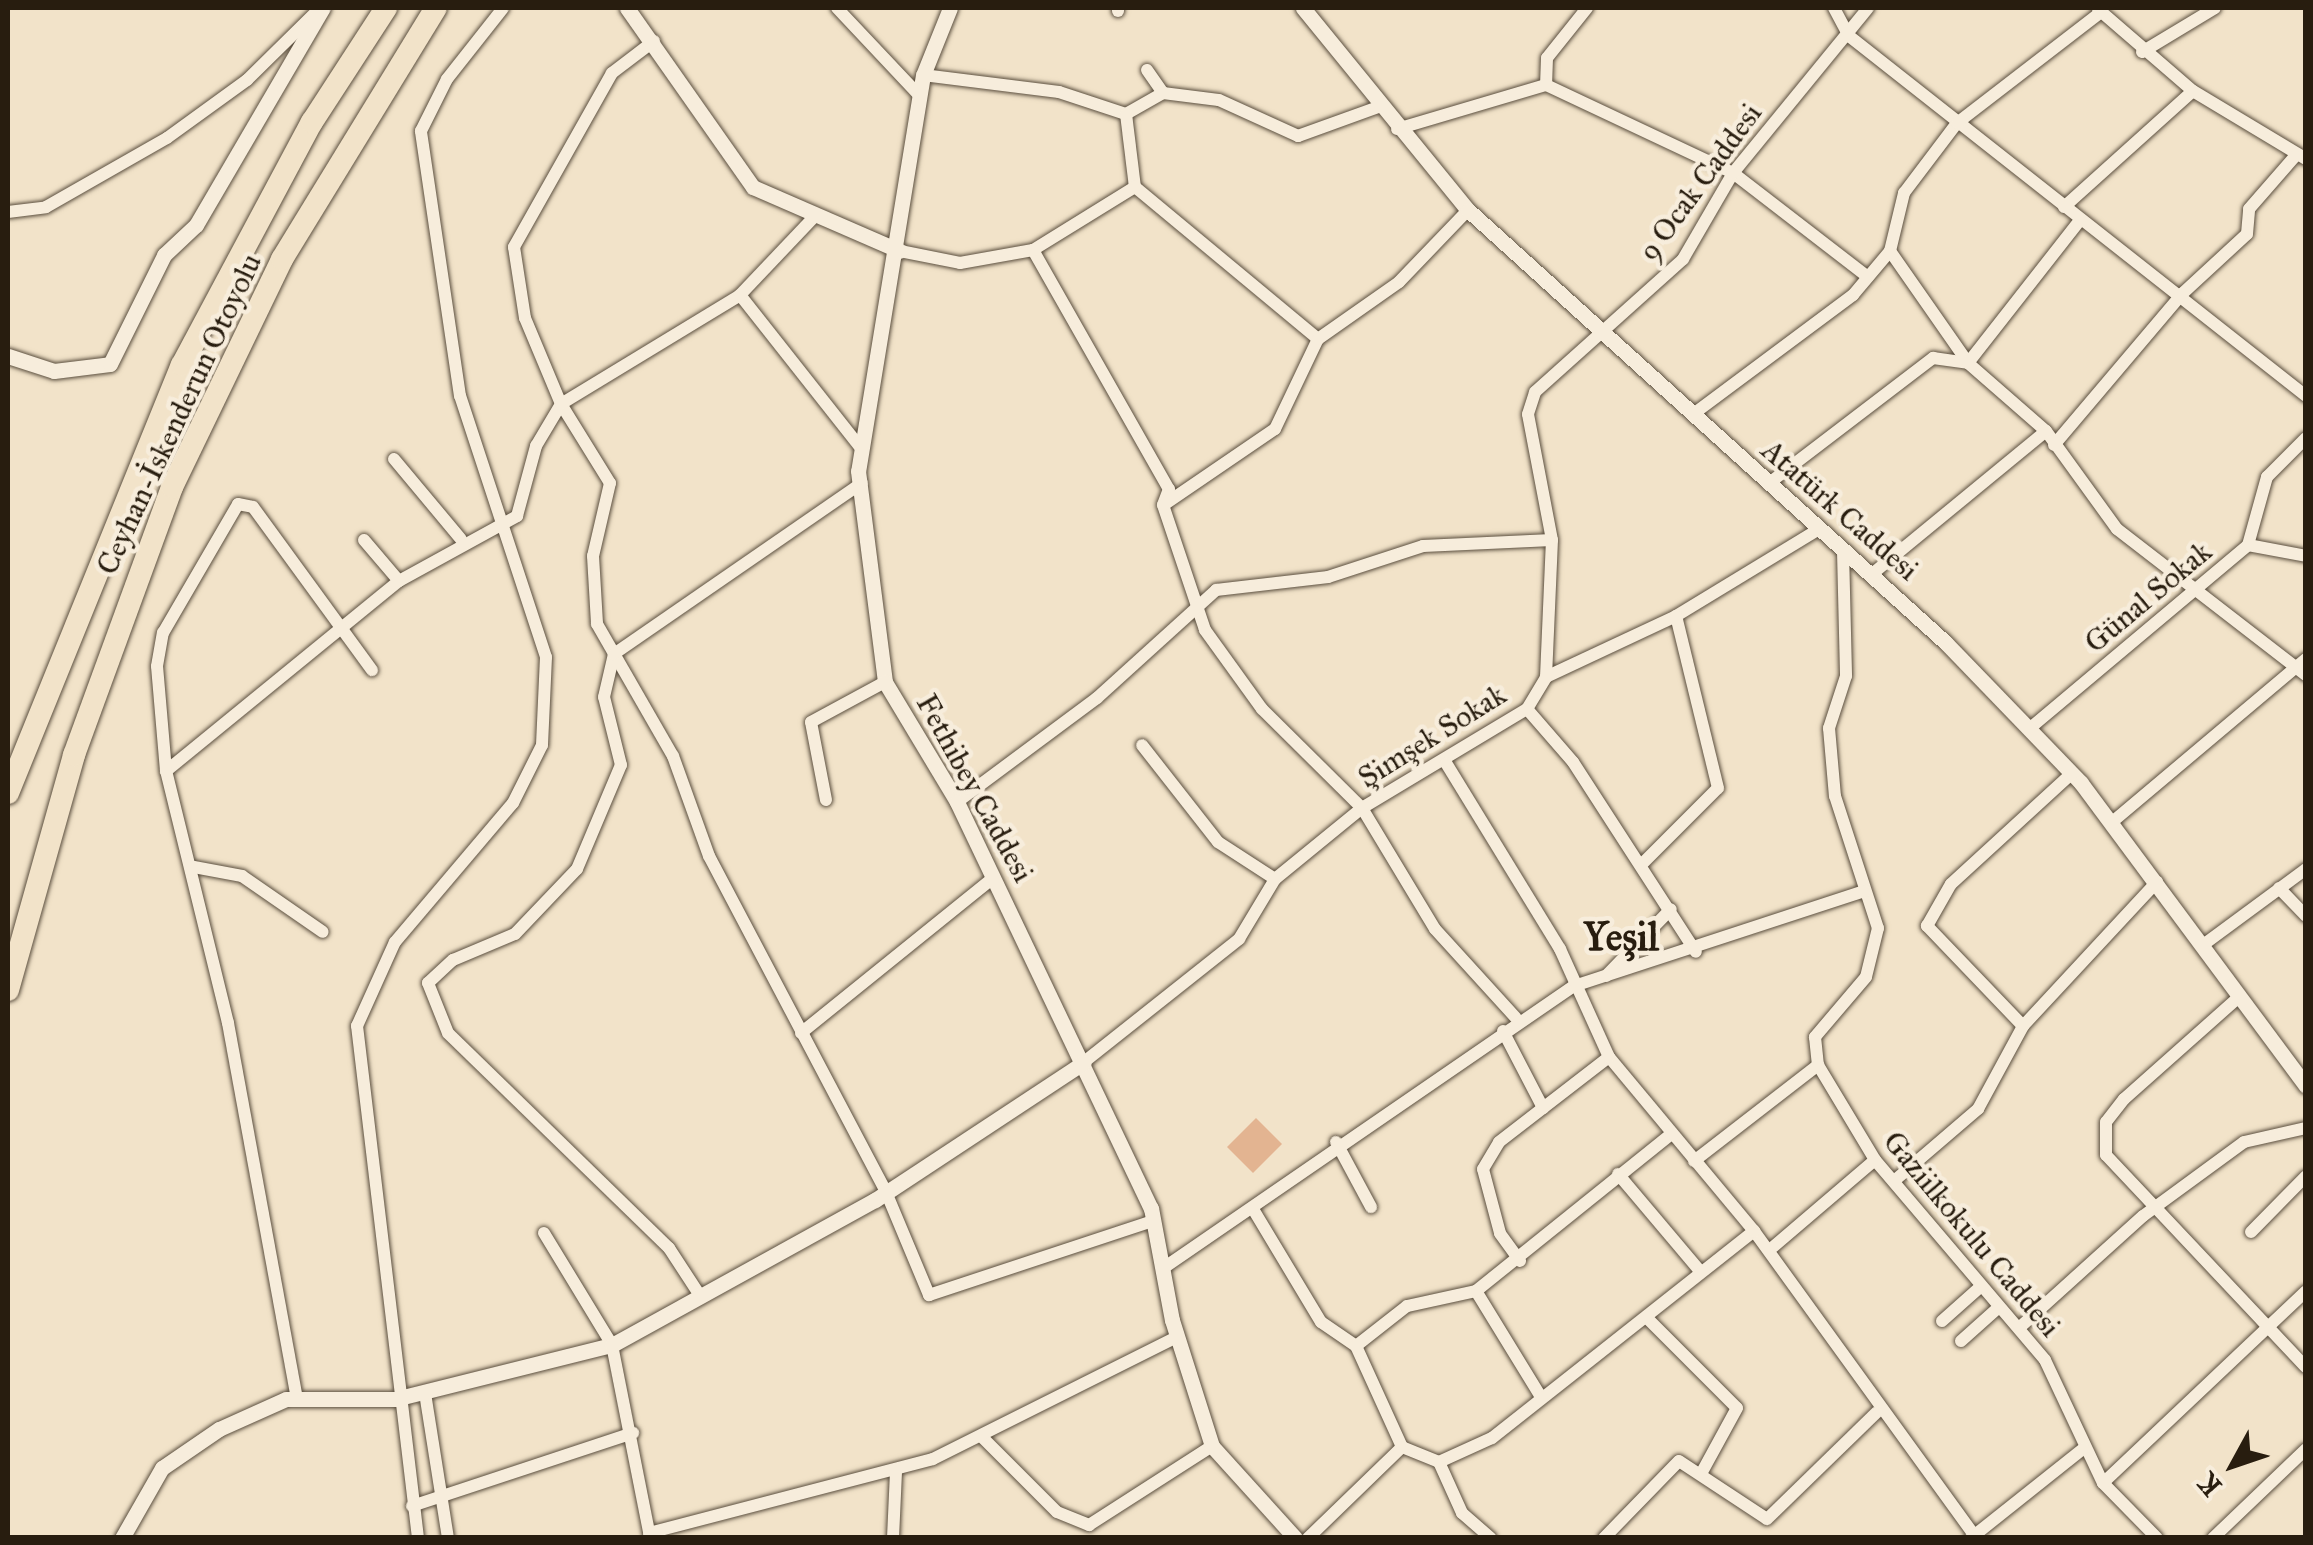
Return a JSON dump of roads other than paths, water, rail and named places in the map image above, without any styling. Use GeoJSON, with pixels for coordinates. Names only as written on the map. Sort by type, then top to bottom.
{"type":"FeatureCollection","features":[{"type":"Feature","properties":{"kind":"highway","name":"Ceyhan-İskenderun Otoyolu"},"geometry":{"type":"LineString","coordinates":[[8,793],[182,364],[312,122],[386,8]]}},
{"type":"Feature","properties":{"kind":"highway","name":"Ceyhan-İskenderun Otoyolu"},"geometry":{"type":"LineString","coordinates":[[8,990],[74,755],[172,487],[282,259],[436,8]]}},
{"type":"Feature","properties":{"kind":"street"},"geometry":{"type":"LineString","coordinates":[[8,212],[46,208],[168,138],[247,80],[322,8]]}},
{"type":"Feature","properties":{"kind":"street"},"geometry":{"type":"LineString","coordinates":[[8,356],[54,371],[110,364],[164,254],[196,225],[322,8]]}},
{"type":"Feature","properties":{"kind":"street"},"geometry":{"type":"LineString","coordinates":[[418,1538],[395,1399],[356,1026],[395,942],[513,802],[542,745],[546,657],[506,520],[460,396],[422,131],[447,79],[503,8]]}},
{"type":"Feature","properties":{"kind":"street"},"geometry":{"type":"LineString","coordinates":[[627,8],[654,41],[704,130],[753,187],[900,250],[960,263],[1033,250],[1134,186]]}},
{"type":"Feature","properties":{"kind":"street"},"geometry":{"type":"LineString","coordinates":[[837,8],[921,97]]}},
{"type":"Feature","properties":{"kind":"street","name":"Fethibey Caddesi"},"geometry":{"type":"LineString","coordinates":[[950,8],[924,75],[900,250],[873,350],[861,448],[885,682],[956,802],[994,877],[1084,1062],[1154,1221],[1177,1337],[1212,1446],[1295,1538]]}},
{"type":"Feature","properties":{"kind":"street","name":"Atatürk Caddesi"},"geometry":{"type":"LineString","coordinates":[[1302,8],[1378,107],[1468,210],[1692,416],[1872,574],[2072,774],[2157,882],[2306,1086]]}},
{"type":"Feature","properties":{"kind":"street"},"geometry":{"type":"LineString","coordinates":[[1546,86],[1547,58],[1588,8]]}},
{"type":"Feature","properties":{"kind":"street"},"geometry":{"type":"LineString","coordinates":[[1834,8],[1849,36],[2080,220],[2182,292],[2306,396]]}},
{"type":"Feature","properties":{"kind":"street","name":"9 Ocak Caddesi"},"geometry":{"type":"LineString","coordinates":[[1604,334],[1683,259],[1733,173],[1849,36],[1868,8]]}},
{"type":"Feature","properties":{"kind":"street"},"geometry":{"type":"LineString","coordinates":[[2142,52],[2214,8]]}},
{"type":"Feature","properties":{"kind":"street"},"geometry":{"type":"LineString","coordinates":[[1692,416],[1868,278],[1890,251],[1904,193],[1957,124],[2099,10],[2142,52],[2193,91],[2301,157],[2250,209],[2247,234],[2182,292],[2054,445]]}},
{"type":"Feature","properties":{"kind":"street"},"geometry":{"type":"LineString","coordinates":[[654,41],[612,74],[514,248],[525,318],[561,404],[610,483],[592,584],[614,654],[673,756],[710,856],[886,1192],[936,1296],[1154,1221]]}},
{"type":"Feature","properties":{"kind":"street"},"geometry":{"type":"LineString","coordinates":[[1147,70],[1163,93]]}},
{"type":"Feature","properties":{"kind":"street"},"geometry":{"type":"LineString","coordinates":[[924,75],[1059,92],[1126,114],[1163,93],[1219,100],[1298,136],[1378,107]]}},
{"type":"Feature","properties":{"kind":"street"},"geometry":{"type":"LineString","coordinates":[[1398,129],[1546,86],[1733,173],[1868,278]]}},
{"type":"Feature","properties":{"kind":"street"},"geometry":{"type":"LineString","coordinates":[[2064,206],[2193,91]]}},
{"type":"Feature","properties":{"kind":"street"},"geometry":{"type":"LineString","coordinates":[[1126,114],[1134,186],[1318,339]]}},
{"type":"Feature","properties":{"kind":"street"},"geometry":{"type":"LineString","coordinates":[[1163,505],[1275,429],[1318,339],[1399,282],[1468,210]]}},
{"type":"Feature","properties":{"kind":"street"},"geometry":{"type":"LineString","coordinates":[[166,771],[398,582],[461,539],[517,516],[536,446],[561,404],[740,295],[816,215]]}},
{"type":"Feature","properties":{"kind":"street"},"geometry":{"type":"LineString","coordinates":[[1968,363],[2080,220]]}},
{"type":"Feature","properties":{"kind":"street"},"geometry":{"type":"LineString","coordinates":[[1033,250],[1169,490],[1163,505],[1193,608],[1262,709],[1362,808],[1434,928],[1516,1018]]}},
{"type":"Feature","properties":{"kind":"street"},"geometry":{"type":"LineString","coordinates":[[1890,251],[1968,363],[2046,432],[2117,530],[2195,593],[2302,667],[2111,823]]}},
{"type":"Feature","properties":{"kind":"street"},"geometry":{"type":"LineString","coordinates":[[740,295],[861,448]]}},
{"type":"Feature","properties":{"kind":"street","name":"Şimşek Sokak"},"geometry":{"type":"LineString","coordinates":[[1275,878],[1362,808],[1446,763],[1526,709],[1546,676],[1552,540],[1528,414],[1535,392],[1604,334]]}},
{"type":"Feature","properties":{"kind":"street"},"geometry":{"type":"LineString","coordinates":[[1768,484],[1932,358],[1968,363]]}},
{"type":"Feature","properties":{"kind":"street"},"geometry":{"type":"LineString","coordinates":[[1872,574],[2046,432]]}},
{"type":"Feature","properties":{"kind":"street","name":"Günal Sokak"},"geometry":{"type":"LineString","coordinates":[[2029,728],[2248,546],[2267,477],[2306,438]]}},
{"type":"Feature","properties":{"kind":"street"},"geometry":{"type":"LineString","coordinates":[[394,459],[461,539]]}},
{"type":"Feature","properties":{"kind":"street"},"geometry":{"type":"LineString","coordinates":[[699,1294],[669,1248],[448,1032],[428,997],[434,972],[515,934],[577,869],[621,765],[604,697],[614,654],[862,483]]}},
{"type":"Feature","properties":{"kind":"street"},"geometry":{"type":"LineString","coordinates":[[297,1399],[194,867],[166,771],[163,633],[238,504],[252,507],[372,670]]}},
{"type":"Feature","properties":{"kind":"street"},"geometry":{"type":"LineString","coordinates":[[1546,676],[1676,616],[1819,529]]}},
{"type":"Feature","properties":{"kind":"street"},"geometry":{"type":"LineString","coordinates":[[364,540],[398,582]]}},
{"type":"Feature","properties":{"kind":"street"},"geometry":{"type":"LineString","coordinates":[[956,802],[1096,698],[1216,590],[1328,576],[1423,546],[1552,540]]}},
{"type":"Feature","properties":{"kind":"street"},"geometry":{"type":"LineString","coordinates":[[2248,546],[2306,556]]}},
{"type":"Feature","properties":{"kind":"street"},"geometry":{"type":"LineString","coordinates":[[1694,1161],[1818,1065],[1815,1037],[1874,956],[1878,928],[1836,796],[1829,728],[1846,676],[1843,551]]}},
{"type":"Feature","properties":{"kind":"street"},"geometry":{"type":"LineString","coordinates":[[1642,864],[1718,788],[1676,616]]}},
{"type":"Feature","properties":{"kind":"street"},"geometry":{"type":"LineString","coordinates":[[826,800],[811,722],[885,682]]}},
{"type":"Feature","properties":{"kind":"street"},"geometry":{"type":"LineString","coordinates":[[1526,709],[1642,864],[1696,952]]}},
{"type":"Feature","properties":{"kind":"street"},"geometry":{"type":"LineString","coordinates":[[122,1538],[162,1468],[219,1430],[297,1399],[395,1399],[612,1345],[886,1192],[1084,1062],[1240,939],[1275,878],[1218,842],[1142,745]]}},
{"type":"Feature","properties":{"kind":"street"},"geometry":{"type":"LineString","coordinates":[[1446,763],[1574,986],[1609,1057],[1670,1135],[1754,1231],[1773,1246],[1877,1412],[1973,1536],[2084,1448]]}},
{"type":"Feature","properties":{"kind":"street"},"geometry":{"type":"LineString","coordinates":[[2023,1026],[1927,926],[1951,884],[2072,774]]}},
{"type":"Feature","properties":{"kind":"street"},"geometry":{"type":"LineString","coordinates":[[194,867],[242,876],[324,932]]}},
{"type":"Feature","properties":{"kind":"street"},"geometry":{"type":"LineString","coordinates":[[2203,945],[2306,870]]}},
{"type":"Feature","properties":{"kind":"street"},"geometry":{"type":"LineString","coordinates":[[802,1033],[994,877]]}},
{"type":"Feature","properties":{"kind":"street"},"geometry":{"type":"LineString","coordinates":[[1894,1182],[1978,1109],[2023,1026],[2157,882]]}},
{"type":"Feature","properties":{"kind":"street"},"geometry":{"type":"LineString","coordinates":[[2279,888],[2306,916]]}},
{"type":"Feature","properties":{"kind":"street"},"geometry":{"type":"LineString","coordinates":[[1162,1269],[1252,1208],[1336,1142],[1503,1031],[1516,1018],[1574,986],[1696,952],[1865,890]]}},
{"type":"Feature","properties":{"kind":"street"},"geometry":{"type":"LineString","coordinates":[[1604,978],[1672,909]]}},
{"type":"Feature","properties":{"kind":"street"},"geometry":{"type":"LineString","coordinates":[[2240,996],[2157,1064],[2106,1122],[2106,1155],[2306,1367]]}},
{"type":"Feature","properties":{"kind":"street"},"geometry":{"type":"LineString","coordinates":[[1503,1031],[1543,1108]]}},
{"type":"Feature","properties":{"kind":"street"},"geometry":{"type":"LineString","coordinates":[[1520,1261],[1500,1233],[1483,1169],[1499,1142],[1609,1057]]}},
{"type":"Feature","properties":{"kind":"street","name":"Gaziilkokulu Caddesi"},"geometry":{"type":"LineString","coordinates":[[1818,1065],[1875,1160],[2045,1360],[2103,1483],[2157,1538]]}},
{"type":"Feature","properties":{"kind":"street"},"geometry":{"type":"LineString","coordinates":[[2019,1328],[2158,1209],[2244,1142],[2306,1128]]}},
{"type":"Feature","properties":{"kind":"street"},"geometry":{"type":"LineString","coordinates":[[1356,1346],[1407,1306],[1476,1291],[1520,1261],[1618,1174],[1670,1135]]}},
{"type":"Feature","properties":{"kind":"street"},"geometry":{"type":"LineString","coordinates":[[1336,1142],[1371,1207]]}},
{"type":"Feature","properties":{"kind":"street"},"geometry":{"type":"LineString","coordinates":[[1773,1246],[1875,1160]]}},
{"type":"Feature","properties":{"kind":"street"},"geometry":{"type":"LineString","coordinates":[[1618,1174],[1700,1271]]}},
{"type":"Feature","properties":{"kind":"street"},"geometry":{"type":"LineString","coordinates":[[2251,1232],[2306,1176]]}},
{"type":"Feature","properties":{"kind":"street"},"geometry":{"type":"LineString","coordinates":[[1252,1208],[1322,1322],[1356,1346],[1402,1447],[1439,1462],[1462,1512],[1491,1538]]}},
{"type":"Feature","properties":{"kind":"street"},"geometry":{"type":"LineString","coordinates":[[1439,1462],[1492,1438],[1539,1394],[1648,1320],[1700,1271],[1754,1231]]}},
{"type":"Feature","properties":{"kind":"street"},"geometry":{"type":"LineString","coordinates":[[544,1233],[612,1345],[633,1433],[649,1535],[896,1471],[982,1437],[1177,1337]]}},
{"type":"Feature","properties":{"kind":"street"},"geometry":{"type":"LineString","coordinates":[[1942,1321],[1980,1288]]}},
{"type":"Feature","properties":{"kind":"street"},"geometry":{"type":"LineString","coordinates":[[1476,1291],[1539,1394]]}},
{"type":"Feature","properties":{"kind":"street"},"geometry":{"type":"LineString","coordinates":[[2103,1483],[2306,1292]]}},
{"type":"Feature","properties":{"kind":"street"},"geometry":{"type":"LineString","coordinates":[[1960,1341],[1999,1307]]}},
{"type":"Feature","properties":{"kind":"street"},"geometry":{"type":"LineString","coordinates":[[1648,1320],[1737,1408],[1703,1470]]}},
{"type":"Feature","properties":{"kind":"street"},"geometry":{"type":"LineString","coordinates":[[425,1393],[448,1538]]}},
{"type":"Feature","properties":{"kind":"street"},"geometry":{"type":"LineString","coordinates":[[1604,1538],[1678,1461],[1703,1470],[1766,1518],[1877,1412]]}},
{"type":"Feature","properties":{"kind":"street"},"geometry":{"type":"LineString","coordinates":[[412,1506],[633,1433]]}},
{"type":"Feature","properties":{"kind":"street"},"geometry":{"type":"LineString","coordinates":[[982,1437],[1057,1512],[1089,1525],[1212,1446]]}},
{"type":"Feature","properties":{"kind":"street"},"geometry":{"type":"LineString","coordinates":[[1308,1538],[1402,1447]]}},
{"type":"Feature","properties":{"kind":"street"},"geometry":{"type":"LineString","coordinates":[[2214,1538],[2306,1449]]}},
{"type":"Feature","properties":{"kind":"street"},"geometry":{"type":"LineString","coordinates":[[894,1538],[896,1471]]}},
{"type":"Feature","properties":{"kind":"district","name":"Yeşil"},"geometry":{"type":"Point","coordinates":[1621,937]}}]}
